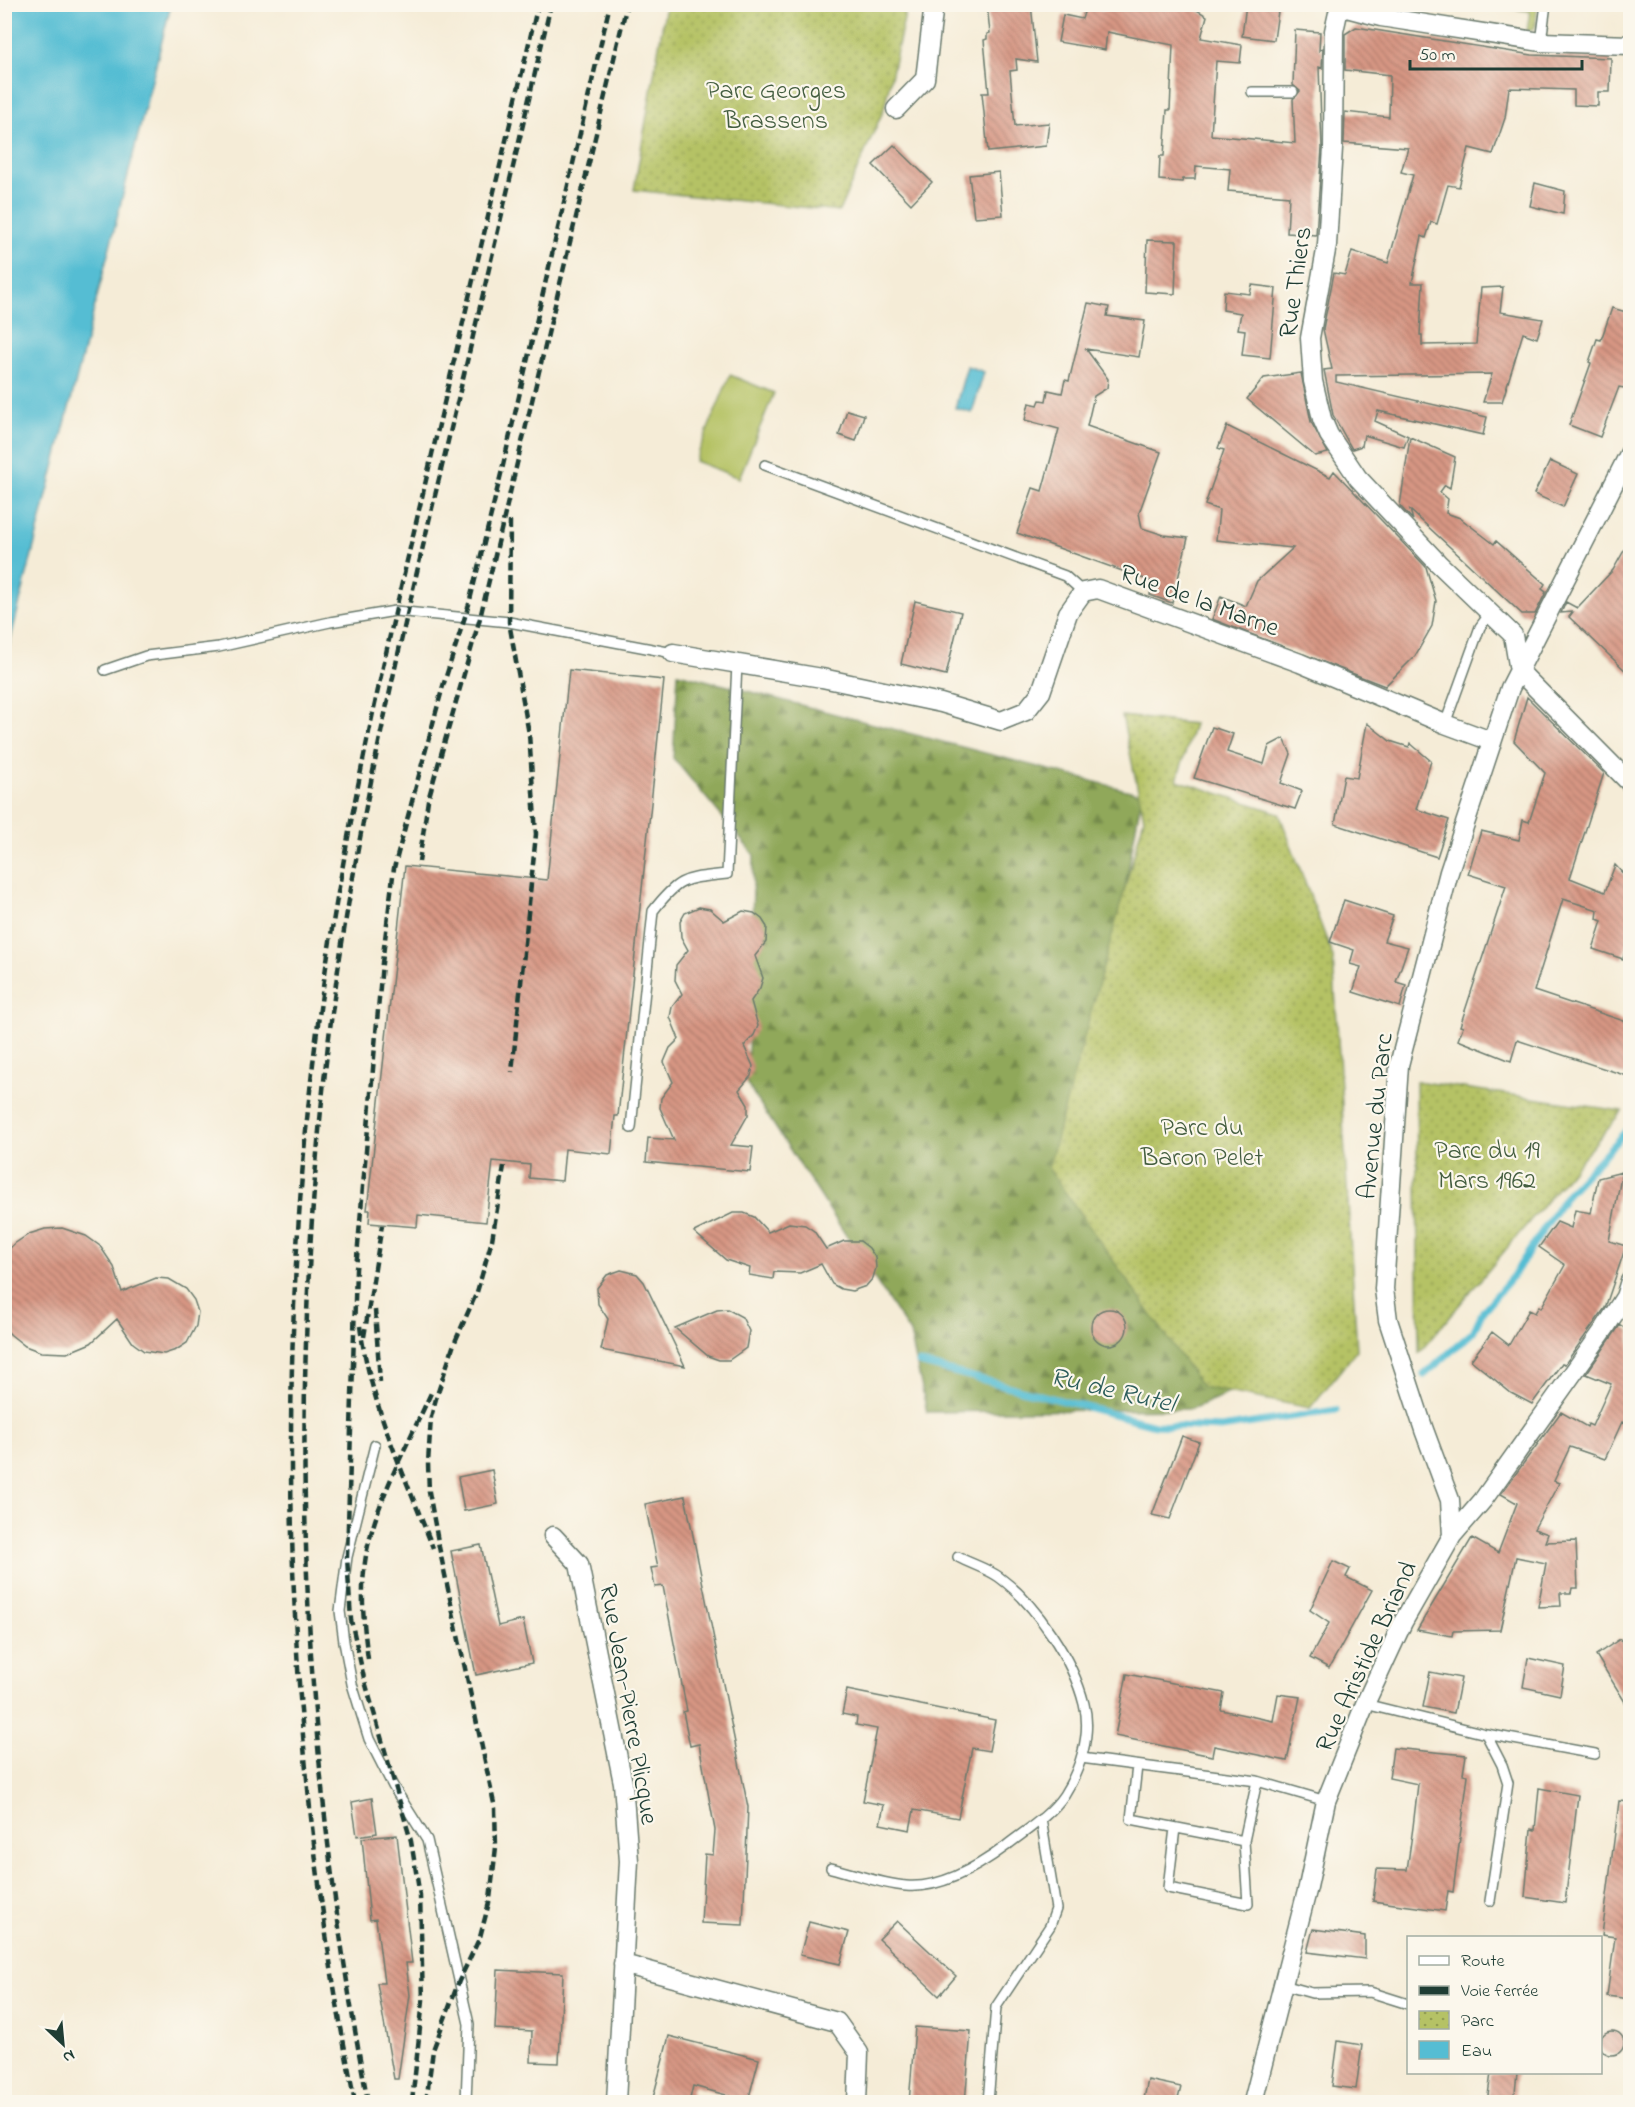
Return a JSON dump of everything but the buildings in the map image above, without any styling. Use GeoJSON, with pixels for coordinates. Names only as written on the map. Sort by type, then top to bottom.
{"type":"FeatureCollection","features":[{"type":"Feature","properties":{"kind":"street"},"geometry":{"type":"LineString","coordinates":[[896,110],[925,79],[934,4]]}},
{"type":"Feature","properties":{"kind":"street"},"geometry":{"type":"LineString","coordinates":[[1340,5],[1381,17],[1541,42],[1630,45]]}},
{"type":"Feature","properties":{"kind":"street","name":"Rue Thiers"},"geometry":{"type":"LineString","coordinates":[[1340,5],[1334,31],[1327,91],[1333,147],[1327,245],[1310,338],[1313,381],[1322,418],[1329,435],[1358,478],[1438,563],[1513,635],[1519,672]]}},
{"type":"Feature","properties":{"kind":"street","name":"Avenue du Parc"},"geometry":{"type":"LineString","coordinates":[[1452,1536],[1450,1500],[1388,1320],[1384,1289],[1399,1065],[1445,886],[1510,688],[1630,452]]}},
{"type":"Feature","properties":{"kind":"street","name":"Rue de la Marne"},"geometry":{"type":"LineString","coordinates":[[673,653],[833,680],[941,703],[1001,721],[1026,711],[1041,692],[1068,613],[1083,592],[1098,589],[1300,663],[1444,724],[1491,741]]}},
{"type":"Feature","properties":{"kind":"street"},"geometry":{"type":"LineString","coordinates":[[1519,672],[1630,783]]}},
{"type":"Feature","properties":{"kind":"street","name":"Rue Aristide Briand"},"geometry":{"type":"LineString","coordinates":[[1253,2103],[1326,1801],[1365,1704],[1403,1622],[1452,1536],[1483,1500],[1605,1328],[1625,1297],[1630,1281]]}},
{"type":"Feature","properties":{"kind":"street","name":"Rue Jean-Pierre Plicque"},"geometry":{"type":"LineString","coordinates":[[553,1536],[579,1564],[623,1783],[629,1861],[616,2103]]}},
{"type":"Feature","properties":{"kind":"street"},"geometry":{"type":"LineString","coordinates":[[623,1964],[837,2022],[859,2053],[857,2103]]}},
{"type":"Feature","properties":{"kind":"lane"},"geometry":{"type":"LineString","coordinates":[[1541,42],[1546,4]]}},
{"type":"Feature","properties":{"kind":"lane"},"geometry":{"type":"LineString","coordinates":[[1252,92],[1293,92]]}},
{"type":"Feature","properties":{"kind":"lane"},"geometry":{"type":"LineString","coordinates":[[765,465],[1065,576],[1083,592]]}},
{"type":"Feature","properties":{"kind":"lane"},"geometry":{"type":"LineString","coordinates":[[105,669],[146,656],[219,647],[330,622],[395,612],[509,622],[673,653]]}},
{"type":"Feature","properties":{"kind":"lane"},"geometry":{"type":"LineString","coordinates":[[1444,724],[1480,627],[1491,612]]}},
{"type":"Feature","properties":{"kind":"lane"},"geometry":{"type":"LineString","coordinates":[[632,1128],[654,911],[672,887],[692,878],[727,874],[737,664]]}},
{"type":"Feature","properties":{"kind":"lane"},"geometry":{"type":"LineString","coordinates":[[375,1445],[346,1557],[340,1611],[344,1642],[352,1684],[369,1739],[393,1786],[428,1840],[469,2024],[466,2103]]}},
{"type":"Feature","properties":{"kind":"lane"},"geometry":{"type":"LineString","coordinates":[[831,1868],[907,1886],[942,1881],[985,1862],[1041,1819],[1063,1796],[1081,1758],[1086,1733],[1084,1705],[1065,1658],[1038,1616],[999,1577],[958,1557]]}},
{"type":"Feature","properties":{"kind":"lane"},"geometry":{"type":"LineString","coordinates":[[1365,1704],[1486,1734],[1595,1754]]}},
{"type":"Feature","properties":{"kind":"lane"},"geometry":{"type":"LineString","coordinates":[[1486,1734],[1502,1765],[1508,1784],[1490,1901]]}},
{"type":"Feature","properties":{"kind":"lane"},"geometry":{"type":"LineString","coordinates":[[1081,1758],[1212,1773],[1257,1781],[1326,1801]]}},
{"type":"Feature","properties":{"kind":"lane"},"geometry":{"type":"LineString","coordinates":[[1137,1766],[1131,1819],[1244,1841]]}},
{"type":"Feature","properties":{"kind":"lane"},"geometry":{"type":"LineString","coordinates":[[1175,1828],[1168,1888],[1248,1904],[1244,1841],[1257,1781]]}},
{"type":"Feature","properties":{"kind":"lane"},"geometry":{"type":"LineString","coordinates":[[988,2103],[996,2007],[1050,1926],[1056,1909],[1041,1819]]}},
{"type":"Feature","properties":{"kind":"lane"},"geometry":{"type":"LineString","coordinates":[[1283,1985],[1312,1993],[1370,1992],[1407,2004]]}},
{"type":"Feature","properties":{"kind":"green space","name":"Parc Georges Brassens"},"geometry":{"type":"Polygon","coordinates":[[[666,5],[907,5],[884,109],[839,211],[634,190],[666,5]]]}},
{"type":"Feature","properties":{"kind":"green space"},"geometry":{"type":"Polygon","coordinates":[[[1489,5],[1537,5],[1536,25],[1533,30],[1527,31],[1530,11],[1489,5]]]}},
{"type":"Feature","properties":{"kind":"green space"},"geometry":{"type":"Polygon","coordinates":[[[730,375],[774,393],[739,478],[695,461],[730,375]]]}},
{"type":"Feature","properties":{"kind":"green space"},"geometry":{"type":"Polygon","coordinates":[[[678,673],[1142,794],[1077,1151],[1287,1369],[1191,1409],[927,1412],[910,1333],[747,1084],[754,855],[673,758],[678,673]]]}},
{"type":"Feature","properties":{"kind":"green space","name":"Parc du Baron Pelet"},"geometry":{"type":"Polygon","coordinates":[[[1122,716],[1194,724],[1177,780],[1279,813],[1333,957],[1357,1350],[1310,1408],[1202,1387],[1048,1168],[1144,818],[1122,716]]]}},
{"type":"Feature","properties":{"kind":"green space","name":"Parc du 19 Mars 1962"},"geometry":{"type":"Polygon","coordinates":[[[1416,1081],[1622,1111],[1419,1353],[1416,1081]]]}},
{"type":"Feature","properties":{"kind":"water"},"geometry":{"type":"Polygon","coordinates":[[[4,5],[171,5],[5,661],[4,5]]]}},
{"type":"Feature","properties":{"kind":"water"},"geometry":{"type":"Polygon","coordinates":[[[967,366],[984,372],[972,413],[955,408],[967,366]]]}},
{"type":"Feature","properties":{"kind":"waterway","name":"Ru de Rutel"},"geometry":{"type":"LineString","coordinates":[[1424,1375],[1473,1332],[1483,1311],[1513,1276],[1566,1195],[1630,1127]]}},
{"type":"Feature","properties":{"kind":"waterway","name":"Ru de Rutel"},"geometry":{"type":"LineString","coordinates":[[919,1363],[1155,1425],[1221,1428],[1336,1410]]}},
{"type":"Feature","properties":{"kind":"railway"},"geometry":{"type":"LineString","coordinates":[[355,2102],[332,1976],[315,1849],[302,1722],[294,1593],[291,1465],[293,1337],[300,1209],[311,1081],[331,933],[373,712],[538,4]]}},
{"type":"Feature","properties":{"kind":"railway"},"geometry":{"type":"LineString","coordinates":[[368,2102],[346,1975],[328,1848],[316,1721],[308,1593],[305,1466],[306,1338],[313,1210],[324,1081],[344,930],[371,780],[420,557],[551,4]]}},
{"type":"Feature","properties":{"kind":"railway"},"geometry":{"type":"LineString","coordinates":[[412,2102],[423,2000],[420,1896],[411,1841],[364,1678],[351,1620],[347,1557],[356,1269],[382,963],[394,868],[443,686],[469,604],[610,4]]}},
{"type":"Feature","properties":{"kind":"railway"},"geometry":{"type":"LineString","coordinates":[[419,862],[428,800],[480,618],[627,4]]}},
{"type":"Feature","properties":{"kind":"railway"},"geometry":{"type":"LineString","coordinates":[[510,521],[509,622],[529,734],[536,834],[512,1072]]}},
{"type":"Feature","properties":{"kind":"railway"},"geometry":{"type":"LineString","coordinates":[[426,2102],[433,2050],[459,1981],[480,1937],[490,1899],[496,1847],[495,1808],[429,1492],[431,1417],[454,1344],[477,1292],[492,1240],[504,1166]]}},
{"type":"Feature","properties":{"kind":"railway"},"geometry":{"type":"LineString","coordinates":[[364,1337],[382,1225]]}},
{"type":"Feature","properties":{"kind":"railway"},"geometry":{"type":"LineString","coordinates":[[375,1310],[380,1382]]}},
{"type":"Feature","properties":{"kind":"railway"},"geometry":{"type":"LineString","coordinates":[[360,1326],[380,1412],[433,1548]]}},
{"type":"Feature","properties":{"kind":"railway"},"geometry":{"type":"LineString","coordinates":[[368,1659],[363,1604],[367,1550],[386,1490],[431,1393]]}}]}
